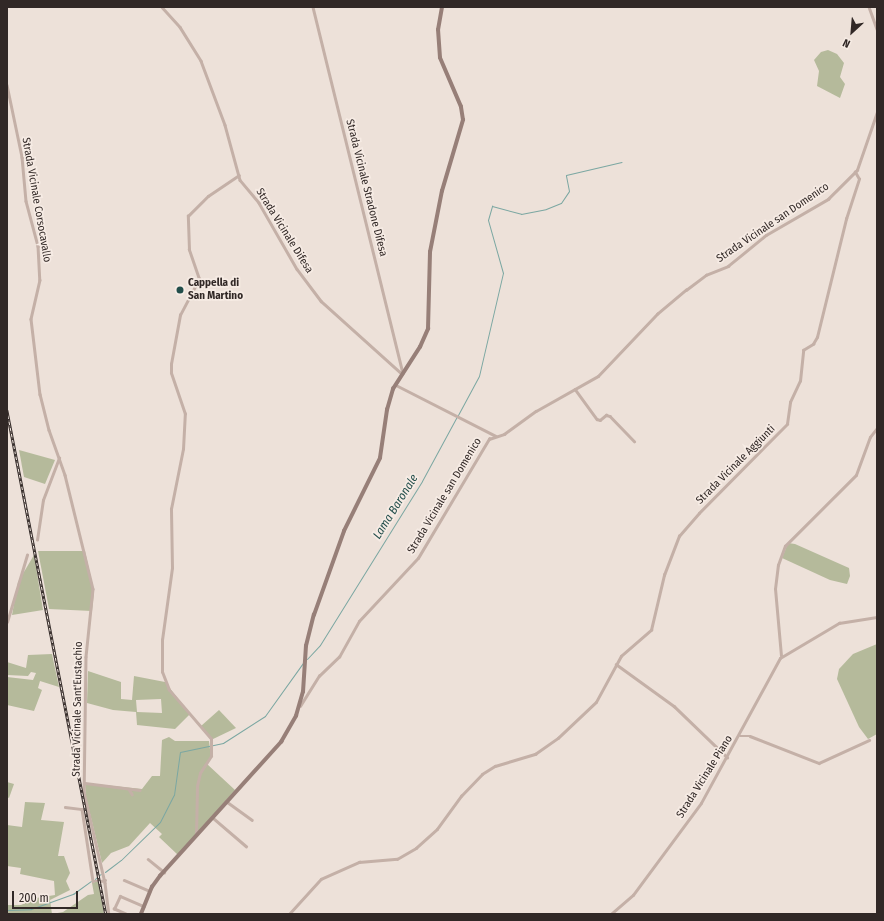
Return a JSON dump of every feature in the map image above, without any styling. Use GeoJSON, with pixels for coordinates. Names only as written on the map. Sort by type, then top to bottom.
{"type":"FeatureCollection","features":[{"type":"Feature","properties":{"kind":"main road"},"geometry":{"type":"LineString","coordinates":[[141,914],[150,892],[164,872],[226,800],[281,742],[296,716],[300,706],[312,619],[344,531],[380,458],[389,400],[395,385],[423,343],[428,330],[430,252],[442,191],[463,122],[461,107],[440,58],[438,30],[442,7]]}},
{"type":"Feature","properties":{"kind":"street","name":"Strada Vicinale Difesa"},"geometry":{"type":"LineString","coordinates":[[162,7],[183,30],[206,72],[225,125],[239,175],[318,298],[402,373]]}},
{"type":"Feature","properties":{"kind":"street","name":"Strada Vicinale Stradone Difesa"},"geometry":{"type":"LineString","coordinates":[[313,7],[402,373]]}},
{"type":"Feature","properties":{"kind":"street"},"geometry":{"type":"LineString","coordinates":[[869,7],[877,29]]}},
{"type":"Feature","properties":{"kind":"street","name":"Strada Vicinale Corsocavallo"},"geometry":{"type":"LineString","coordinates":[[7,85],[22,157],[26,200],[38,246],[40,280],[31,319],[40,394],[59,458]]}},
{"type":"Feature","properties":{"kind":"street","name":"Strada Vicinale san Domenico"},"geometry":{"type":"LineString","coordinates":[[300,706],[319,676],[339,657],[359,621],[418,558],[487,441],[504,434],[531,414],[601,374],[657,314],[686,290],[706,275],[731,264],[766,235],[824,201],[855,172],[877,112]]}},
{"type":"Feature","properties":{"kind":"street","name":"Strada Vicinale Aggiunti"},"geometry":{"type":"LineString","coordinates":[[289,914],[316,883],[326,877],[362,861],[397,858],[418,846],[437,829],[460,796],[482,774],[494,766],[535,754],[574,724],[596,702],[624,652],[651,630],[664,575],[679,536],[698,513],[787,424],[790,402],[800,381],[803,350],[813,344],[817,337],[846,219],[859,179],[855,172]]}},
{"type":"Feature","properties":{"kind":"street"},"geometry":{"type":"LineString","coordinates":[[196,835],[197,786],[200,773],[211,756],[211,739],[169,690],[162,672],[162,640],[172,568],[171,509],[182,452],[185,414],[171,373],[171,364],[180,315],[199,279],[189,250],[187,218],[208,196],[239,175]]}},
{"type":"Feature","properties":{"kind":"street"},"geometry":{"type":"LineString","coordinates":[[395,385],[496,436]]}},
{"type":"Feature","properties":{"kind":"street"},"geometry":{"type":"LineString","coordinates":[[575,389],[597,419],[610,416],[634,441]]}},
{"type":"Feature","properties":{"kind":"street"},"geometry":{"type":"LineString","coordinates":[[877,428],[870,437],[856,475],[785,546],[778,564],[775,589],[781,657],[839,623],[877,618]]}},
{"type":"Feature","properties":{"kind":"street"},"geometry":{"type":"LineString","coordinates":[[37,540],[43,500],[59,458]]}},
{"type":"Feature","properties":{"kind":"street","name":"Strada Vicinale Sant'Eustachio"},"geometry":{"type":"LineString","coordinates":[[59,458],[70,491],[94,589],[86,657],[84,792],[105,880],[109,914]]}},
{"type":"Feature","properties":{"kind":"street"},"geometry":{"type":"LineString","coordinates":[[7,622],[27,555]]}},
{"type":"Feature","properties":{"kind":"street","name":"Strada Vicinale Piano"},"geometry":{"type":"LineString","coordinates":[[610,914],[633,895],[690,818],[740,736],[781,657]]}},
{"type":"Feature","properties":{"kind":"street"},"geometry":{"type":"LineString","coordinates":[[616,664],[674,706],[727,757]]}},
{"type":"Feature","properties":{"kind":"street"},"geometry":{"type":"LineString","coordinates":[[740,736],[750,736],[819,763],[869,740]]}},
{"type":"Feature","properties":{"kind":"street"},"geometry":{"type":"LineString","coordinates":[[84,783],[140,790]]}},
{"type":"Feature","properties":{"kind":"street"},"geometry":{"type":"LineString","coordinates":[[128,788],[132,794]]}},
{"type":"Feature","properties":{"kind":"street"},"geometry":{"type":"LineString","coordinates":[[226,800],[252,820]]}},
{"type":"Feature","properties":{"kind":"street"},"geometry":{"type":"LineString","coordinates":[[65,807],[82,809],[93,881],[105,880]]}},
{"type":"Feature","properties":{"kind":"street"},"geometry":{"type":"LineString","coordinates":[[212,816],[246,846]]}},
{"type":"Feature","properties":{"kind":"street"},"geometry":{"type":"LineString","coordinates":[[148,859],[164,872]]}},
{"type":"Feature","properties":{"kind":"street"},"geometry":{"type":"LineString","coordinates":[[124,880],[150,892]]}},
{"type":"Feature","properties":{"kind":"street"},"geometry":{"type":"LineString","coordinates":[[126,914],[114,909],[120,896],[144,906]]}},
{"type":"Feature","properties":{"kind":"green space"},"geometry":{"type":"Polygon","coordinates":[[[828,50],[837,54],[844,63],[840,77],[845,84],[840,98],[817,86],[819,71],[814,60],[821,52],[828,50]]]}},
{"type":"Feature","properties":{"kind":"green space"},"geometry":{"type":"Polygon","coordinates":[[[19,450],[55,460],[45,484],[24,477],[19,450]]]}},
{"type":"Feature","properties":{"kind":"green space"},"geometry":{"type":"Polygon","coordinates":[[[788,543],[795,544],[849,568],[850,576],[847,584],[830,580],[782,558],[788,543]]]}},
{"type":"Feature","properties":{"kind":"green space"},"geometry":{"type":"Polygon","coordinates":[[[38,551],[85,551],[94,592],[92,611],[49,609],[38,551]]]}},
{"type":"Feature","properties":{"kind":"green space"},"geometry":{"type":"Polygon","coordinates":[[[34,555],[43,610],[12,615],[18,582],[34,555]]]}},
{"type":"Feature","properties":{"kind":"green space"},"geometry":{"type":"Polygon","coordinates":[[[877,644],[877,734],[868,739],[859,727],[837,679],[839,669],[853,654],[877,644]]]}},
{"type":"Feature","properties":{"kind":"green space"},"geometry":{"type":"Polygon","coordinates":[[[52,654],[59,687],[40,681],[38,688],[42,690],[34,711],[7,705],[7,677],[33,680],[36,673],[31,672],[28,676],[7,675],[7,662],[26,668],[28,655],[52,654]]]}},
{"type":"Feature","properties":{"kind":"green space"},"geometry":{"type":"Polygon","coordinates":[[[88,671],[121,682],[121,699],[132,700],[134,676],[165,682],[190,714],[175,729],[137,725],[136,712],[113,710],[87,703],[88,671]],[[161,699],[136,700],[137,712],[162,713],[161,699]]]}},
{"type":"Feature","properties":{"kind":"green space"},"geometry":{"type":"Polygon","coordinates":[[[219,710],[236,728],[211,740],[201,726],[219,710]]]}},
{"type":"Feature","properties":{"kind":"green space"},"geometry":{"type":"Polygon","coordinates":[[[169,737],[175,741],[209,741],[211,758],[207,764],[235,790],[178,855],[159,837],[162,834],[150,823],[129,846],[111,853],[102,863],[86,797],[85,783],[142,789],[152,776],[160,776],[162,740],[169,737]]]}},
{"type":"Feature","properties":{"kind":"green space"},"geometry":{"type":"Polygon","coordinates":[[[7,782],[14,784],[9,798],[7,797],[7,782]]]}},
{"type":"Feature","properties":{"kind":"green space"},"geometry":{"type":"Polygon","coordinates":[[[25,802],[45,803],[41,820],[64,822],[58,856],[64,856],[70,873],[66,881],[70,890],[50,900],[52,914],[7,914],[7,905],[21,905],[36,898],[55,895],[54,881],[20,874],[21,868],[7,866],[7,825],[22,827],[25,802]]]}},
{"type":"Feature","properties":{"kind":"green space"},"geometry":{"type":"Polygon","coordinates":[[[98,881],[104,914],[52,914],[63,912],[88,895],[94,894],[92,883],[98,881]]]}},
{"type":"Feature","properties":{"kind":"waterway","name":"Lama Baronale"},"geometry":{"type":"LineString","coordinates":[[458,415],[479,376],[503,273],[488,220],[492,206],[521,214],[546,209],[561,203],[569,191],[566,175],[622,162]]}},
{"type":"Feature","properties":{"kind":"waterway","name":"Lama Baronale"},"geometry":{"type":"LineString","coordinates":[[307,659],[320,645],[422,481],[456,418]]}},
{"type":"Feature","properties":{"kind":"waterway","name":"Lama Baronale"},"geometry":{"type":"LineString","coordinates":[[105,872],[121,860],[160,822],[174,795],[180,752],[223,743],[265,716],[303,663]]}},
{"type":"Feature","properties":{"kind":"waterway","name":"Lama Baronale"},"geometry":{"type":"LineString","coordinates":[[7,910],[31,909],[73,894],[91,881]]}},
{"type":"Feature","properties":{"kind":"railway"},"geometry":{"type":"LineString","coordinates":[[7,410],[106,914]]}},
{"type":"Feature","properties":{"kind":"place","name":"Cappella di San Martino"},"geometry":{"type":"Point","coordinates":[180,290]}}]}
